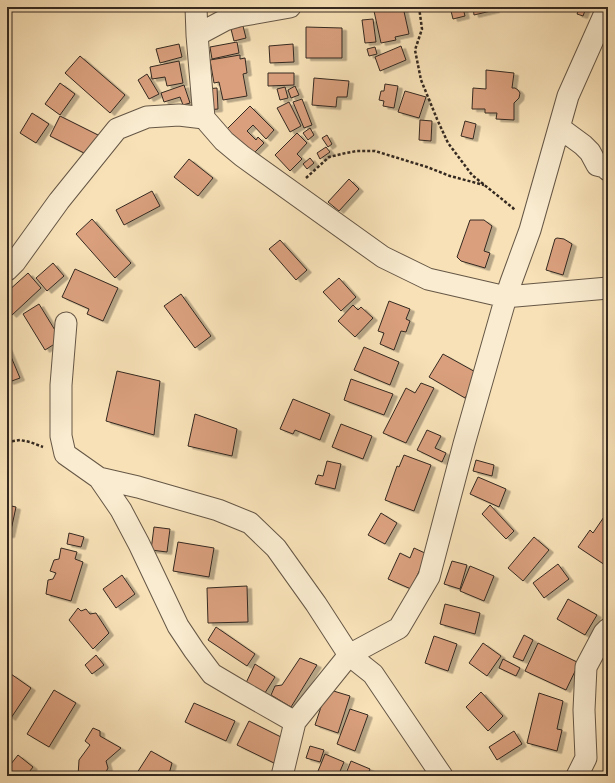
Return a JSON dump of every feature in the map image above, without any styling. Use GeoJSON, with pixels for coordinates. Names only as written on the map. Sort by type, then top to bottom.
{"type":"FeatureCollection","features":[{"type":"Feature","properties":{"kind":"street"},"geometry":{"type":"LineString","coordinates":[[196,7],[204,118],[224,141],[242,156],[383,257],[428,279],[506,298],[608,288]]}},
{"type":"Feature","properties":{"kind":"street"},"geometry":{"type":"LineString","coordinates":[[197,35],[225,20],[290,7]]}},
{"type":"Feature","properties":{"kind":"street"},"geometry":{"type":"LineString","coordinates":[[282,776],[295,722],[349,654],[399,628],[429,577],[464,444],[506,298],[530,230],[568,96],[605,13],[605,7]]}},
{"type":"Feature","properties":{"kind":"street"},"geometry":{"type":"LineString","coordinates":[[7,270],[15,262],[59,201],[118,129],[147,118],[179,115],[204,118]]}},
{"type":"Feature","properties":{"kind":"street"},"geometry":{"type":"LineString","coordinates":[[556,140],[564,132],[583,145],[590,152],[597,165],[605,167],[608,170]]}},
{"type":"Feature","properties":{"kind":"street"},"geometry":{"type":"LineString","coordinates":[[66,323],[60,385],[61,436],[65,454],[99,478],[121,510],[178,626],[212,674],[295,722]]}},
{"type":"Feature","properties":{"kind":"street"},"geometry":{"type":"LineString","coordinates":[[99,478],[138,487],[218,510],[250,523],[276,548],[349,654],[373,674],[442,776]]}},
{"type":"Feature","properties":{"kind":"street"},"geometry":{"type":"LineString","coordinates":[[577,776],[586,758],[584,710],[586,667],[604,633],[608,629]]}},
{"type":"Feature","properties":{"kind":"path"},"geometry":{"type":"LineString","coordinates":[[419,7],[422,30],[415,50],[421,80],[448,143],[472,174],[513,208],[530,230]]}},
{"type":"Feature","properties":{"kind":"path"},"geometry":{"type":"LineString","coordinates":[[291,191],[329,157],[357,151],[375,151],[450,176],[487,186]]}},
{"type":"Feature","properties":{"kind":"path"},"geometry":{"type":"LineString","coordinates":[[7,442],[20,440],[30,442],[65,454]]}},
{"type":"Feature","properties":{"kind":"building"},"geometry":{"type":"Polygon","coordinates":[[[393,7],[403,7],[409,34],[395,37],[396,40],[381,43],[374,11],[393,7]]]}},
{"type":"Feature","properties":{"kind":"building"},"geometry":{"type":"Polygon","coordinates":[[[450,7],[468,7],[463,8],[465,16],[453,19],[450,7]]]}},
{"type":"Feature","properties":{"kind":"building"},"geometry":{"type":"Polygon","coordinates":[[[473,7],[495,7],[495,10],[474,15],[473,7]]]}},
{"type":"Feature","properties":{"kind":"building"},"geometry":{"type":"Polygon","coordinates":[[[580,7],[586,8],[583,16],[577,14],[580,7]]]}},
{"type":"Feature","properties":{"kind":"building"},"geometry":{"type":"Polygon","coordinates":[[[373,19],[376,42],[365,43],[362,20],[373,19]]]}},
{"type":"Feature","properties":{"kind":"building"},"geometry":{"type":"Polygon","coordinates":[[[243,26],[246,38],[234,41],[231,29],[243,26]]]}},
{"type":"Feature","properties":{"kind":"building"},"geometry":{"type":"Polygon","coordinates":[[[306,27],[342,28],[342,58],[306,58],[306,27]]]}},
{"type":"Feature","properties":{"kind":"building"},"geometry":{"type":"Polygon","coordinates":[[[237,42],[239,53],[212,59],[210,47],[237,42]]]}},
{"type":"Feature","properties":{"kind":"building"},"geometry":{"type":"Polygon","coordinates":[[[179,44],[182,57],[160,63],[156,49],[179,44]]]}},
{"type":"Feature","properties":{"kind":"building"},"geometry":{"type":"Polygon","coordinates":[[[293,44],[294,62],[270,63],[269,46],[293,44]]]}},
{"type":"Feature","properties":{"kind":"building"},"geometry":{"type":"Polygon","coordinates":[[[401,46],[406,60],[380,71],[375,57],[401,46]]]}},
{"type":"Feature","properties":{"kind":"building"},"geometry":{"type":"Polygon","coordinates":[[[375,47],[377,54],[369,56],[367,49],[375,47]]]}},
{"type":"Feature","properties":{"kind":"building"},"geometry":{"type":"Polygon","coordinates":[[[240,55],[240,59],[245,58],[247,73],[243,74],[247,96],[223,100],[219,82],[214,83],[210,60],[240,55]]]}},
{"type":"Feature","properties":{"kind":"building"},"geometry":{"type":"Polygon","coordinates":[[[80,56],[125,95],[110,113],[65,73],[80,56]]]}},
{"type":"Feature","properties":{"kind":"building"},"geometry":{"type":"Polygon","coordinates":[[[179,61],[183,83],[167,86],[165,77],[152,79],[150,67],[179,61]]]}},
{"type":"Feature","properties":{"kind":"building"},"geometry":{"type":"Polygon","coordinates":[[[486,70],[514,73],[512,88],[515,88],[520,93],[519,98],[514,103],[514,120],[496,119],[497,113],[485,113],[485,109],[472,109],[473,88],[486,89],[486,70]]]}},
{"type":"Feature","properties":{"kind":"building"},"geometry":{"type":"Polygon","coordinates":[[[268,73],[294,73],[294,85],[268,86],[268,73]]]}},
{"type":"Feature","properties":{"kind":"building"},"geometry":{"type":"Polygon","coordinates":[[[147,74],[159,94],[149,99],[138,80],[147,74]]]}},
{"type":"Feature","properties":{"kind":"building"},"geometry":{"type":"Polygon","coordinates":[[[314,78],[349,81],[347,97],[337,97],[336,107],[312,105],[314,78]]]}},
{"type":"Feature","properties":{"kind":"building"},"geometry":{"type":"Polygon","coordinates":[[[60,83],[75,94],[60,115],[45,104],[60,83]]]}},
{"type":"Feature","properties":{"kind":"building"},"geometry":{"type":"Polygon","coordinates":[[[385,84],[398,86],[394,108],[383,106],[384,101],[379,100],[381,91],[384,91],[385,84]]]}},
{"type":"Feature","properties":{"kind":"building"},"geometry":{"type":"Polygon","coordinates":[[[184,85],[190,103],[183,105],[180,97],[164,102],[161,93],[184,85]]]}},
{"type":"Feature","properties":{"kind":"building"},"geometry":{"type":"Polygon","coordinates":[[[295,86],[299,95],[291,98],[288,90],[295,86]]]}},
{"type":"Feature","properties":{"kind":"building"},"geometry":{"type":"Polygon","coordinates":[[[285,87],[288,98],[280,100],[277,89],[285,87]]]}},
{"type":"Feature","properties":{"kind":"building"},"geometry":{"type":"Polygon","coordinates":[[[217,88],[218,109],[208,110],[206,89],[217,88]]]}},
{"type":"Feature","properties":{"kind":"building"},"geometry":{"type":"Polygon","coordinates":[[[405,91],[426,97],[419,118],[398,112],[405,91]]]}},
{"type":"Feature","properties":{"kind":"building"},"geometry":{"type":"Polygon","coordinates":[[[302,99],[312,125],[304,128],[293,102],[302,99]]]}},
{"type":"Feature","properties":{"kind":"building"},"geometry":{"type":"Polygon","coordinates":[[[289,102],[301,126],[290,132],[277,108],[289,102]]]}},
{"type":"Feature","properties":{"kind":"building"},"geometry":{"type":"Polygon","coordinates":[[[250,106],[274,130],[266,139],[253,125],[247,131],[256,140],[258,137],[264,143],[252,155],[227,129],[250,106]]]}},
{"type":"Feature","properties":{"kind":"building"},"geometry":{"type":"Polygon","coordinates":[[[32,113],[49,124],[36,143],[20,133],[32,113]]]}},
{"type":"Feature","properties":{"kind":"building"},"geometry":{"type":"Polygon","coordinates":[[[60,116],[102,137],[92,157],[50,136],[60,116]]]}},
{"type":"Feature","properties":{"kind":"building"},"geometry":{"type":"Polygon","coordinates":[[[420,120],[432,121],[431,141],[419,140],[420,120]]]}},
{"type":"Feature","properties":{"kind":"building"},"geometry":{"type":"Polygon","coordinates":[[[465,121],[476,124],[473,139],[461,136],[465,121]]]}},
{"type":"Feature","properties":{"kind":"building"},"geometry":{"type":"Polygon","coordinates":[[[310,128],[314,135],[308,140],[303,133],[310,128]]]}},
{"type":"Feature","properties":{"kind":"building"},"geometry":{"type":"Polygon","coordinates":[[[297,133],[307,143],[297,154],[302,159],[290,171],[275,155],[297,133]]]}},
{"type":"Feature","properties":{"kind":"building"},"geometry":{"type":"Polygon","coordinates":[[[327,135],[332,144],[328,147],[322,138],[327,135]]]}},
{"type":"Feature","properties":{"kind":"building"},"geometry":{"type":"Polygon","coordinates":[[[326,147],[330,152],[320,159],[317,153],[326,147]]]}},
{"type":"Feature","properties":{"kind":"building"},"geometry":{"type":"Polygon","coordinates":[[[310,158],[314,163],[307,169],[303,164],[310,158]]]}},
{"type":"Feature","properties":{"kind":"building"},"geometry":{"type":"Polygon","coordinates":[[[189,159],[213,178],[198,196],[174,177],[189,159]]]}},
{"type":"Feature","properties":{"kind":"building"},"geometry":{"type":"Polygon","coordinates":[[[349,179],[359,189],[339,211],[328,202],[349,179]]]}},
{"type":"Feature","properties":{"kind":"building"},"geometry":{"type":"Polygon","coordinates":[[[152,191],[160,206],[124,225],[116,210],[152,191]]]}},
{"type":"Feature","properties":{"kind":"building"},"geometry":{"type":"Polygon","coordinates":[[[92,219],[131,263],[115,278],[76,234],[92,219]]]}},
{"type":"Feature","properties":{"kind":"building"},"geometry":{"type":"Polygon","coordinates":[[[470,220],[484,220],[492,226],[484,251],[490,253],[485,268],[461,261],[457,257],[470,220]]]}},
{"type":"Feature","properties":{"kind":"building"},"geometry":{"type":"Polygon","coordinates":[[[555,239],[564,239],[572,244],[563,275],[546,270],[555,239]]]}},
{"type":"Feature","properties":{"kind":"building"},"geometry":{"type":"Polygon","coordinates":[[[280,240],[307,270],[296,280],[269,249],[280,240]]]}},
{"type":"Feature","properties":{"kind":"building"},"geometry":{"type":"Polygon","coordinates":[[[53,263],[64,276],[47,291],[36,278],[53,263]]]}},
{"type":"Feature","properties":{"kind":"building"},"geometry":{"type":"Polygon","coordinates":[[[75,269],[118,288],[103,321],[87,314],[89,309],[62,297],[75,269]]]}},
{"type":"Feature","properties":{"kind":"building"},"geometry":{"type":"Polygon","coordinates":[[[28,273],[41,288],[12,315],[7,310],[7,292],[28,273]]]}},
{"type":"Feature","properties":{"kind":"building"},"geometry":{"type":"Polygon","coordinates":[[[339,278],[356,297],[341,311],[323,292],[339,278]]]}},
{"type":"Feature","properties":{"kind":"building"},"geometry":{"type":"Polygon","coordinates":[[[181,294],[211,336],[195,348],[164,306],[181,294]]]}},
{"type":"Feature","properties":{"kind":"building"},"geometry":{"type":"Polygon","coordinates":[[[389,301],[410,309],[406,319],[410,321],[406,332],[401,331],[394,350],[380,344],[384,333],[378,331],[389,301]]]}},
{"type":"Feature","properties":{"kind":"building"},"geometry":{"type":"Polygon","coordinates":[[[39,304],[61,340],[45,350],[23,314],[39,304]]]}},
{"type":"Feature","properties":{"kind":"building"},"geometry":{"type":"Polygon","coordinates":[[[353,305],[358,310],[361,307],[373,318],[355,337],[338,321],[353,305]]]}},
{"type":"Feature","properties":{"kind":"building"},"geometry":{"type":"Polygon","coordinates":[[[7,347],[20,378],[9,382],[7,377],[7,347]]]}},
{"type":"Feature","properties":{"kind":"building"},"geometry":{"type":"Polygon","coordinates":[[[364,347],[399,362],[390,385],[354,370],[364,347]]]}},
{"type":"Feature","properties":{"kind":"building"},"geometry":{"type":"Polygon","coordinates":[[[443,354],[479,374],[465,398],[429,377],[443,354]]]}},
{"type":"Feature","properties":{"kind":"building"},"geometry":{"type":"Polygon","coordinates":[[[117,371],[160,381],[154,435],[106,421],[117,371]]]}},
{"type":"Feature","properties":{"kind":"building"},"geometry":{"type":"Polygon","coordinates":[[[351,379],[393,394],[384,415],[344,400],[351,379]]]}},
{"type":"Feature","properties":{"kind":"building"},"geometry":{"type":"Polygon","coordinates":[[[421,383],[434,388],[406,443],[383,433],[406,388],[415,393],[421,383]]]}},
{"type":"Feature","properties":{"kind":"building"},"geometry":{"type":"Polygon","coordinates":[[[293,399],[330,414],[320,440],[295,430],[293,434],[280,429],[293,399]]]}},
{"type":"Feature","properties":{"kind":"building"},"geometry":{"type":"Polygon","coordinates":[[[195,414],[237,429],[232,456],[188,446],[195,414]]]}},
{"type":"Feature","properties":{"kind":"building"},"geometry":{"type":"Polygon","coordinates":[[[341,424],[372,436],[363,459],[332,447],[341,424]]]}},
{"type":"Feature","properties":{"kind":"building"},"geometry":{"type":"Polygon","coordinates":[[[427,430],[441,436],[435,448],[446,453],[442,462],[417,450],[427,430]]]}},
{"type":"Feature","properties":{"kind":"building"},"geometry":{"type":"Polygon","coordinates":[[[404,455],[431,465],[414,511],[385,500],[397,466],[399,467],[404,455]]]}},
{"type":"Feature","properties":{"kind":"building"},"geometry":{"type":"Polygon","coordinates":[[[476,460],[494,465],[492,476],[473,471],[476,460]]]}},
{"type":"Feature","properties":{"kind":"building"},"geometry":{"type":"Polygon","coordinates":[[[327,461],[341,464],[335,489],[315,484],[318,475],[323,476],[327,461]]]}},
{"type":"Feature","properties":{"kind":"building"},"geometry":{"type":"Polygon","coordinates":[[[478,477],[506,489],[499,507],[470,494],[478,477]]]}},
{"type":"Feature","properties":{"kind":"building"},"geometry":{"type":"Polygon","coordinates":[[[7,505],[16,507],[10,535],[7,535],[7,505]]]}},
{"type":"Feature","properties":{"kind":"building"},"geometry":{"type":"Polygon","coordinates":[[[490,505],[514,531],[506,539],[482,514],[490,505]]]}},
{"type":"Feature","properties":{"kind":"building"},"geometry":{"type":"Polygon","coordinates":[[[608,511],[608,567],[578,547],[590,530],[593,533],[608,511]]]}},
{"type":"Feature","properties":{"kind":"building"},"geometry":{"type":"Polygon","coordinates":[[[381,513],[397,523],[385,544],[368,535],[381,513]]]}},
{"type":"Feature","properties":{"kind":"building"},"geometry":{"type":"Polygon","coordinates":[[[154,527],[170,529],[167,552],[151,550],[154,527]]]}},
{"type":"Feature","properties":{"kind":"building"},"geometry":{"type":"Polygon","coordinates":[[[69,533],[84,537],[81,547],[67,544],[69,533]]]}},
{"type":"Feature","properties":{"kind":"building"},"geometry":{"type":"Polygon","coordinates":[[[534,537],[549,550],[523,581],[508,568],[534,537]]]}},
{"type":"Feature","properties":{"kind":"building"},"geometry":{"type":"Polygon","coordinates":[[[178,542],[214,548],[209,577],[173,571],[178,542]]]}},
{"type":"Feature","properties":{"kind":"building"},"geometry":{"type":"Polygon","coordinates":[[[61,548],[77,552],[75,559],[83,562],[71,601],[46,594],[48,580],[53,579],[56,573],[50,571],[54,560],[59,559],[61,548]]]}},
{"type":"Feature","properties":{"kind":"building"},"geometry":{"type":"Polygon","coordinates":[[[414,548],[427,554],[411,589],[388,579],[400,553],[410,558],[414,548]]]}},
{"type":"Feature","properties":{"kind":"building"},"geometry":{"type":"Polygon","coordinates":[[[452,561],[467,565],[460,589],[444,584],[452,561]]]}},
{"type":"Feature","properties":{"kind":"building"},"geometry":{"type":"Polygon","coordinates":[[[558,564],[569,579],[544,598],[533,583],[558,564]]]}},
{"type":"Feature","properties":{"kind":"building"},"geometry":{"type":"Polygon","coordinates":[[[470,566],[494,576],[484,601],[460,591],[470,566]]]}},
{"type":"Feature","properties":{"kind":"building"},"geometry":{"type":"Polygon","coordinates":[[[122,575],[135,594],[116,608],[103,589],[122,575]]]}},
{"type":"Feature","properties":{"kind":"building"},"geometry":{"type":"Polygon","coordinates":[[[247,586],[248,622],[208,623],[207,588],[247,586]]]}},
{"type":"Feature","properties":{"kind":"building"},"geometry":{"type":"Polygon","coordinates":[[[568,599],[597,615],[585,635],[557,619],[568,599]]]}},
{"type":"Feature","properties":{"kind":"building"},"geometry":{"type":"Polygon","coordinates":[[[445,604],[480,613],[475,634],[440,624],[445,604]]]}},
{"type":"Feature","properties":{"kind":"building"},"geometry":{"type":"Polygon","coordinates":[[[78,608],[81,611],[86,609],[90,614],[96,613],[109,633],[93,649],[69,620],[78,608]]]}},
{"type":"Feature","properties":{"kind":"building"},"geometry":{"type":"Polygon","coordinates":[[[216,627],[255,654],[247,666],[208,640],[216,627]]]}},
{"type":"Feature","properties":{"kind":"building"},"geometry":{"type":"Polygon","coordinates":[[[524,635],[533,640],[523,661],[513,657],[524,635]]]}},
{"type":"Feature","properties":{"kind":"building"},"geometry":{"type":"Polygon","coordinates":[[[434,636],[457,644],[448,671],[425,663],[434,636]]]}},
{"type":"Feature","properties":{"kind":"building"},"geometry":{"type":"Polygon","coordinates":[[[483,643],[501,656],[487,676],[469,663],[483,643]]]}},
{"type":"Feature","properties":{"kind":"building"},"geometry":{"type":"Polygon","coordinates":[[[538,643],[579,663],[566,690],[525,671],[538,643]]]}},
{"type":"Feature","properties":{"kind":"building"},"geometry":{"type":"Polygon","coordinates":[[[96,655],[104,665],[92,674],[85,665],[96,655]]]}},
{"type":"Feature","properties":{"kind":"building"},"geometry":{"type":"Polygon","coordinates":[[[300,658],[317,665],[291,707],[271,695],[275,686],[282,685],[300,658]]]}},
{"type":"Feature","properties":{"kind":"building"},"geometry":{"type":"Polygon","coordinates":[[[503,659],[520,668],[516,676],[499,668],[503,659]]]}},
{"type":"Feature","properties":{"kind":"building"},"geometry":{"type":"Polygon","coordinates":[[[255,664],[275,677],[263,696],[245,685],[255,664]]]}},
{"type":"Feature","properties":{"kind":"building"},"geometry":{"type":"Polygon","coordinates":[[[11,674],[31,688],[11,718],[7,715],[7,679],[11,674]]]}},
{"type":"Feature","properties":{"kind":"building"},"geometry":{"type":"Polygon","coordinates":[[[327,689],[350,696],[338,733],[315,725],[327,689]]]}},
{"type":"Feature","properties":{"kind":"building"},"geometry":{"type":"Polygon","coordinates":[[[54,690],[76,703],[49,747],[27,734],[54,690]]]}},
{"type":"Feature","properties":{"kind":"building"},"geometry":{"type":"Polygon","coordinates":[[[481,692],[503,716],[488,731],[466,707],[481,692]]]}},
{"type":"Feature","properties":{"kind":"building"},"geometry":{"type":"Polygon","coordinates":[[[539,693],[563,701],[557,729],[562,730],[557,751],[527,743],[539,693]]]}},
{"type":"Feature","properties":{"kind":"building"},"geometry":{"type":"Polygon","coordinates":[[[194,703],[235,721],[226,741],[185,722],[194,703]]]}},
{"type":"Feature","properties":{"kind":"building"},"geometry":{"type":"Polygon","coordinates":[[[350,709],[368,715],[355,751],[337,744],[350,709]]]}},
{"type":"Feature","properties":{"kind":"building"},"geometry":{"type":"Polygon","coordinates":[[[249,721],[285,739],[274,763],[237,745],[249,721]]]}},
{"type":"Feature","properties":{"kind":"building"},"geometry":{"type":"Polygon","coordinates":[[[93,728],[100,731],[100,736],[121,748],[106,761],[108,768],[104,776],[78,776],[79,760],[90,745],[85,741],[93,728]]]}},
{"type":"Feature","properties":{"kind":"building"},"geometry":{"type":"Polygon","coordinates":[[[514,731],[522,744],[497,760],[489,747],[514,731]]]}},
{"type":"Feature","properties":{"kind":"building"},"geometry":{"type":"Polygon","coordinates":[[[310,746],[324,750],[320,762],[306,758],[310,746]]]}},
{"type":"Feature","properties":{"kind":"building"},"geometry":{"type":"Polygon","coordinates":[[[151,751],[172,763],[169,774],[163,774],[162,776],[135,776],[151,751]]]}},
{"type":"Feature","properties":{"kind":"building"},"geometry":{"type":"Polygon","coordinates":[[[325,754],[344,762],[338,776],[316,776],[325,754]]]}},
{"type":"Feature","properties":{"kind":"building"},"geometry":{"type":"Polygon","coordinates":[[[18,755],[33,767],[26,776],[7,776],[7,769],[18,755]]]}},
{"type":"Feature","properties":{"kind":"building"},"geometry":{"type":"Polygon","coordinates":[[[351,761],[370,769],[367,776],[345,776],[351,761]]]}}]}
